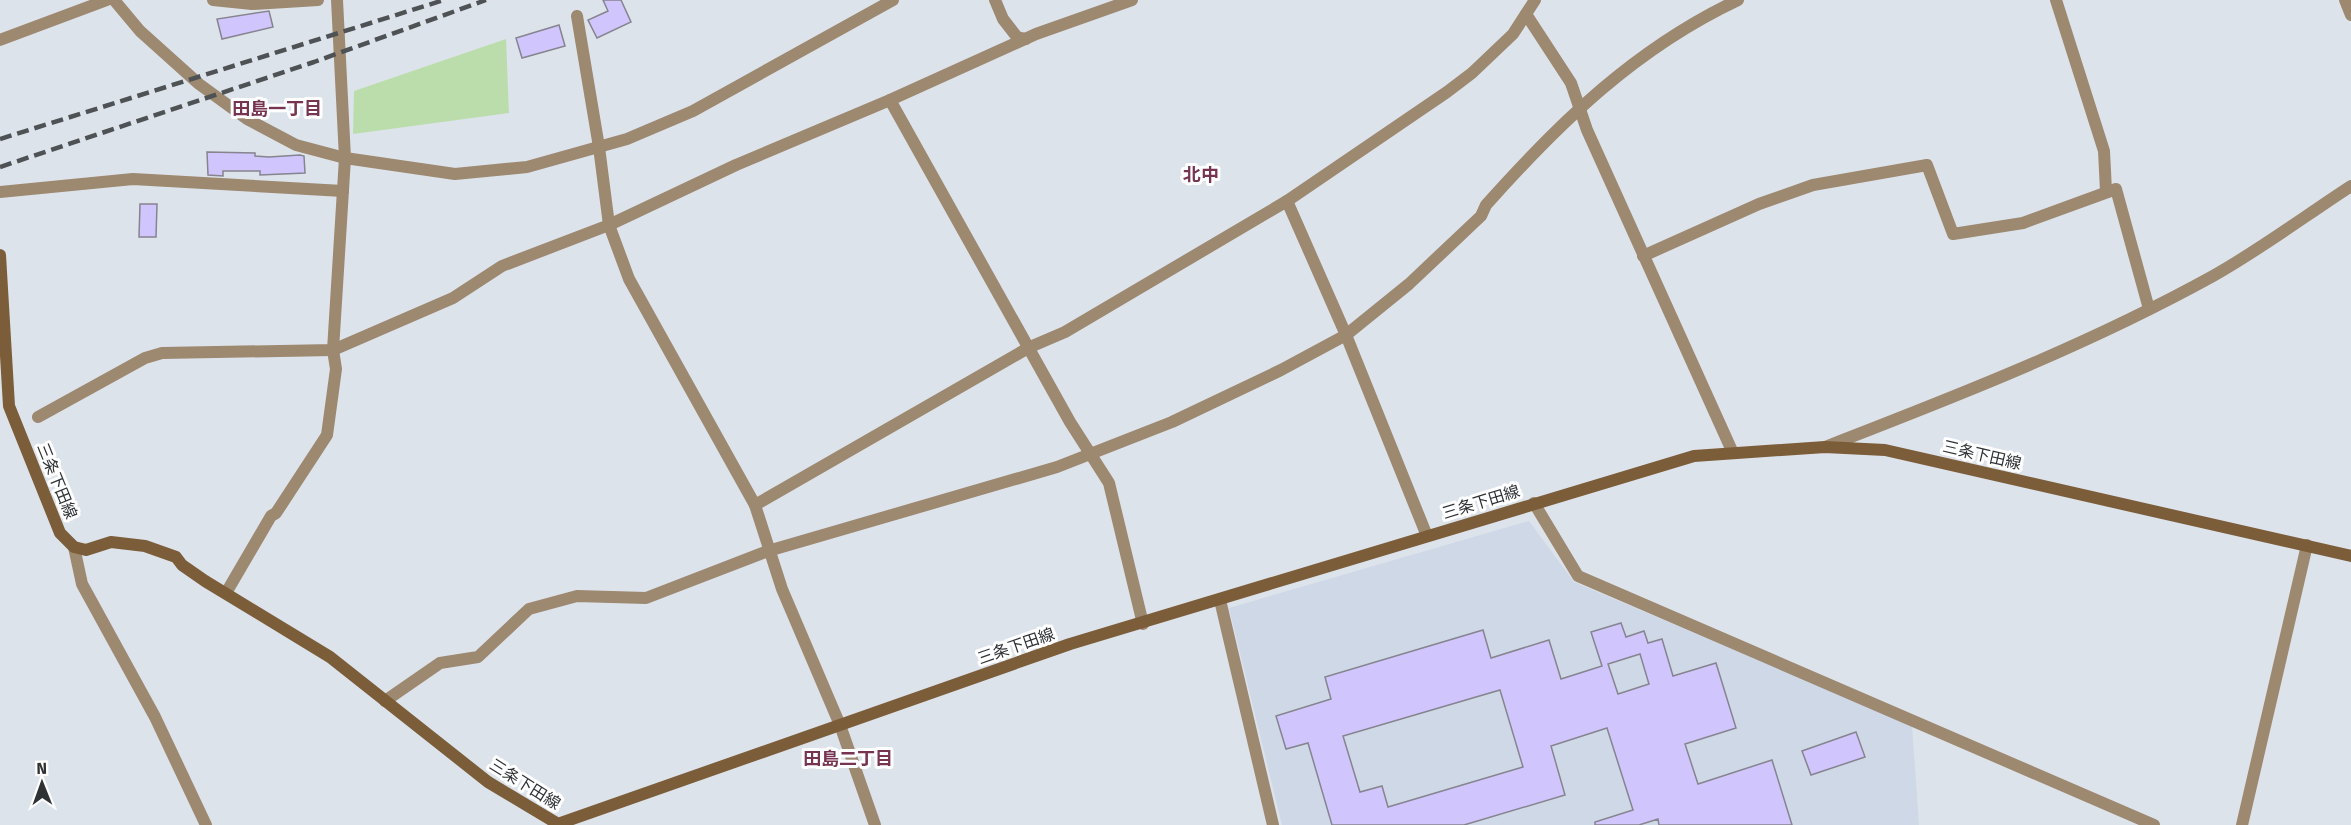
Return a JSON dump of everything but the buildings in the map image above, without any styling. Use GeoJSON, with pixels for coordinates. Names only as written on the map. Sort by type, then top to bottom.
{"type":"FeatureCollection","features":[{"type":"Feature","properties":{"kind":"main road","name":"三条下田線"},"geometry":{"type":"LineString","coordinates":[[0,255],[9,406],[60,533],[74,547],[86,550],[111,542],[145,546],[176,557],[182,565],[330,657],[488,782],[559,824],[1070,644],[1143,624],[1694,456],[1825,447],[1885,450],[2351,555]]}},
{"type":"Feature","properties":{"kind":"street"},"geometry":{"type":"LineString","coordinates":[[0,40],[107,0]]}},
{"type":"Feature","properties":{"kind":"street"},"geometry":{"type":"LineString","coordinates":[[114,0],[140,31],[229,107],[296,144],[345,158],[455,174],[527,167],[627,139],[693,111],[893,0]]}},
{"type":"Feature","properties":{"kind":"street"},"geometry":{"type":"LineString","coordinates":[[213,0],[252,4],[318,0]]}},
{"type":"Feature","properties":{"kind":"street"},"geometry":{"type":"LineString","coordinates":[[226,593],[272,516],[327,435],[336,369],[333,351],[345,158],[337,0],[323,0]]}},
{"type":"Feature","properties":{"kind":"street"},"geometry":{"type":"LineString","coordinates":[[995,0],[1003,19],[1017,37],[1026,39]]}},
{"type":"Feature","properties":{"kind":"street"},"geometry":{"type":"LineString","coordinates":[[38,417],[145,358],[162,353],[333,351],[380,328],[453,298],[502,266],[609,225],[736,165],[1026,39],[1132,0]]}},
{"type":"Feature","properties":{"kind":"street"},"geometry":{"type":"LineString","coordinates":[[755,505],[1030,347],[1065,332],[1287,201],[1472,74],[1513,34],[1535,0]]}},
{"type":"Feature","properties":{"kind":"street"},"geometry":{"type":"LineString","coordinates":[[385,701],[440,663],[478,657],[529,609],[577,596],[646,598],[768,551],[1057,467],[1172,422],[1281,370],[1346,335],[1409,284],[1481,216],[1486,206],[1542,142],[1642,55],[1712,12],[1738,0]]}},
{"type":"Feature","properties":{"kind":"street"},"geometry":{"type":"LineString","coordinates":[[2056,0],[2104,151],[2106,191]]}},
{"type":"Feature","properties":{"kind":"street"},"geometry":{"type":"LineString","coordinates":[[2345,0],[2351,15]]}},
{"type":"Feature","properties":{"kind":"street"},"geometry":{"type":"LineString","coordinates":[[1526,14],[1571,83],[1587,130],[1733,453]]}},
{"type":"Feature","properties":{"kind":"street"},"geometry":{"type":"LineString","coordinates":[[577,16],[599,147],[609,225],[629,279],[755,505],[768,551],[840,725],[875,825]]}},
{"type":"Feature","properties":{"kind":"street"},"geometry":{"type":"LineString","coordinates":[[890,100],[1070,422],[1092,453],[1109,483],[1143,624]]}},
{"type":"Feature","properties":{"kind":"street"},"geometry":{"type":"LineString","coordinates":[[1643,256],[1759,204],[1814,185],[1927,165],[1953,234],[2023,223],[2116,189],[2149,309]]}},
{"type":"Feature","properties":{"kind":"street"},"geometry":{"type":"LineString","coordinates":[[0,192],[134,179],[179,184],[343,191]]}},
{"type":"Feature","properties":{"kind":"street"},"geometry":{"type":"LineString","coordinates":[[1825,447],[1974,388],[2115,327],[2215,275],[2351,186]]}},
{"type":"Feature","properties":{"kind":"street"},"geometry":{"type":"LineString","coordinates":[[1287,201],[1346,335],[1427,536]]}},
{"type":"Feature","properties":{"kind":"street"},"geometry":{"type":"LineString","coordinates":[[1534,503],[1578,576],[2154,825]]}},
{"type":"Feature","properties":{"kind":"street"},"geometry":{"type":"LineString","coordinates":[[2242,825],[2307,545]]}},
{"type":"Feature","properties":{"kind":"street"},"geometry":{"type":"LineString","coordinates":[[74,547],[82,584],[155,717],[206,825]]}},
{"type":"Feature","properties":{"kind":"street"},"geometry":{"type":"LineString","coordinates":[[1220,600],[1273,825]]}},
{"type":"Feature","properties":{"kind":"shaded area"},"geometry":{"type":"Polygon","coordinates":[[[1529,521],[1574,582],[1912,725],[1919,825],[1282,825],[1229,608],[1529,521]]]}},
{"type":"Feature","properties":{"kind":"green space"},"geometry":{"type":"Polygon","coordinates":[[[506,39],[509,113],[353,134],[354,91],[506,39]]]}},
{"type":"Feature","properties":{"kind":"railway"},"geometry":{"type":"LineString","coordinates":[[0,139],[444,0]]}},
{"type":"Feature","properties":{"kind":"railway"},"geometry":{"type":"LineString","coordinates":[[0,167],[314,62],[486,0]]}},
{"type":"Feature","properties":{"kind":"district","name":"田島一丁目"},"geometry":{"type":"Point","coordinates":[277,109]}},
{"type":"Feature","properties":{"kind":"district","name":"北中"},"geometry":{"type":"Point","coordinates":[1201,175]}},
{"type":"Feature","properties":{"kind":"district","name":"田島二丁目"},"geometry":{"type":"Point","coordinates":[848,759]}}]}
